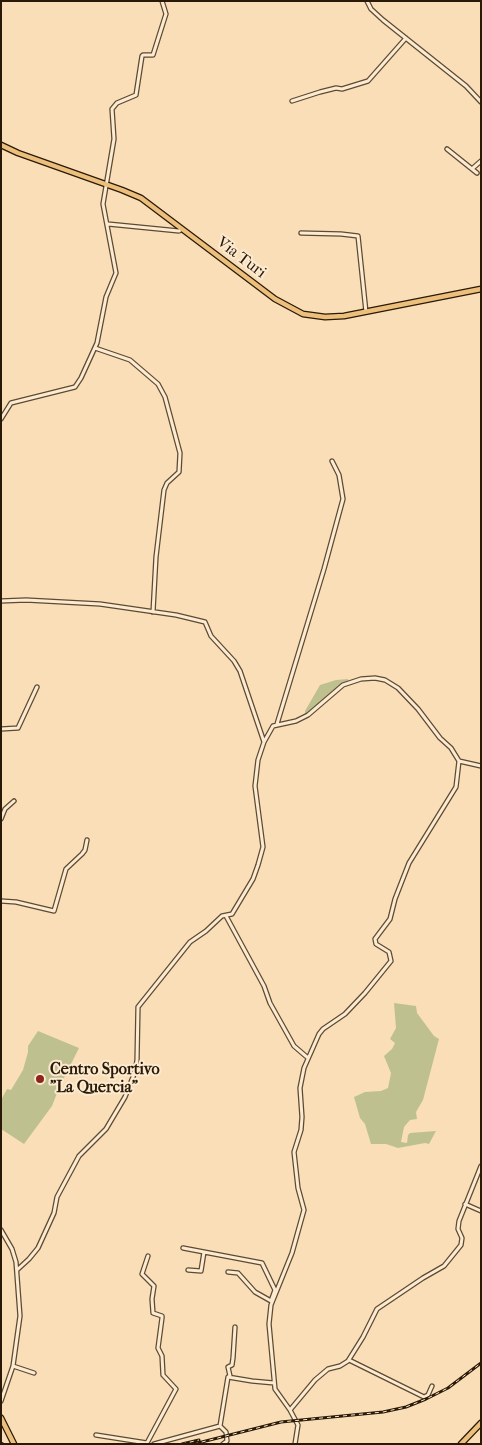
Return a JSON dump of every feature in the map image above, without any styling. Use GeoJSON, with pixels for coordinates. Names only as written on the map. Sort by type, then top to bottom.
{"type":"FeatureCollection","features":[{"type":"Feature","properties":{"kind":"main road","name":"Via Turi"},"geometry":{"type":"LineString","coordinates":[[1,145],[141,198],[270,295],[293,310],[307,315],[325,318],[344,316],[481,289]]}},
{"type":"Feature","properties":{"kind":"main road"},"geometry":{"type":"LineString","coordinates":[[1,1418],[14,1444]]}},
{"type":"Feature","properties":{"kind":"main road"},"geometry":{"type":"LineString","coordinates":[[461,1444],[481,1423]]}},
{"type":"Feature","properties":{"kind":"street"},"geometry":{"type":"LineString","coordinates":[[1,419],[11,403],[74,387],[81,378],[96,348],[106,297],[116,273],[108,224],[103,207],[114,139],[112,109],[117,103],[136,95],[142,55],[153,55],[166,14],[162,1]]}},
{"type":"Feature","properties":{"kind":"street"},"geometry":{"type":"LineString","coordinates":[[367,1],[374,11],[466,86],[481,102]]}},
{"type":"Feature","properties":{"kind":"street"},"geometry":{"type":"LineString","coordinates":[[292,102],[320,92],[336,88],[340,90],[368,81],[406,38]]}},
{"type":"Feature","properties":{"kind":"street"},"geometry":{"type":"LineString","coordinates":[[447,149],[477,173]]}},
{"type":"Feature","properties":{"kind":"street"},"geometry":{"type":"LineString","coordinates":[[473,168],[481,161]]}},
{"type":"Feature","properties":{"kind":"street"},"geometry":{"type":"LineString","coordinates":[[108,224],[179,231],[182,229]]}},
{"type":"Feature","properties":{"kind":"street"},"geometry":{"type":"LineString","coordinates":[[301,233],[358,236],[366,312]]}},
{"type":"Feature","properties":{"kind":"street"},"geometry":{"type":"LineString","coordinates":[[96,348],[130,360],[158,384],[165,398],[180,453],[179,472],[167,483],[164,490],[156,558],[154,612]]}},
{"type":"Feature","properties":{"kind":"street"},"geometry":{"type":"LineString","coordinates":[[277,724],[343,499],[338,475],[332,461]]}},
{"type":"Feature","properties":{"kind":"street"},"geometry":{"type":"LineString","coordinates":[[1,601],[26,600],[83,603],[201,620],[207,624],[211,636],[240,670],[264,742]]}},
{"type":"Feature","properties":{"kind":"street"},"geometry":{"type":"LineString","coordinates":[[17,1270],[30,1259],[38,1248],[54,1213],[58,1197],[79,1156],[106,1129],[125,1097],[135,1072],[137,1060],[138,1007],[190,942],[206,931],[222,916],[232,914],[252,879],[263,847],[256,786],[258,760],[264,742],[273,726],[289,723],[308,716],[348,682],[361,678],[382,679],[394,684],[418,709],[440,738],[451,748],[459,761],[456,788],[409,863],[395,899],[390,919],[375,938],[376,944],[388,952],[391,962],[345,1014],[323,1029],[304,1068],[300,1088],[302,1117],[294,1152],[298,1188],[304,1210],[292,1253],[271,1303]]}},
{"type":"Feature","properties":{"kind":"street"},"geometry":{"type":"LineString","coordinates":[[1,729],[18,728],[37,687]]}},
{"type":"Feature","properties":{"kind":"street"},"geometry":{"type":"LineString","coordinates":[[459,761],[481,766]]}},
{"type":"Feature","properties":{"kind":"street"},"geometry":{"type":"LineString","coordinates":[[1,819],[5,809],[14,801]]}},
{"type":"Feature","properties":{"kind":"street"},"geometry":{"type":"LineString","coordinates":[[1,901],[16,902],[54,911],[66,869],[82,854],[87,840]]}},
{"type":"Feature","properties":{"kind":"street"},"geometry":{"type":"LineString","coordinates":[[226,916],[294,1046],[308,1058]]}},
{"type":"Feature","properties":{"kind":"street"},"geometry":{"type":"LineString","coordinates":[[290,1410],[315,1380],[328,1369],[340,1366],[349,1360],[377,1309],[416,1282],[444,1266],[461,1245],[462,1238],[458,1229],[465,1204],[481,1166]]}},
{"type":"Feature","properties":{"kind":"street"},"geometry":{"type":"LineString","coordinates":[[465,1204],[481,1211]]}},
{"type":"Feature","properties":{"kind":"street"},"geometry":{"type":"LineString","coordinates":[[1,1230],[14,1253],[20,1316],[13,1366],[1,1401]]}},
{"type":"Feature","properties":{"kind":"street"},"geometry":{"type":"LineString","coordinates":[[183,1248],[262,1263],[275,1290],[271,1303],[269,1324],[275,1388],[298,1425],[295,1444]]}},
{"type":"Feature","properties":{"kind":"street"},"geometry":{"type":"LineString","coordinates":[[188,1270],[201,1271],[204,1252]]}},
{"type":"Feature","properties":{"kind":"street"},"geometry":{"type":"LineString","coordinates":[[96,1435],[147,1443],[176,1389],[163,1375],[162,1356],[158,1348],[162,1316],[153,1313],[152,1299],[154,1286],[142,1274],[148,1256]]}},
{"type":"Feature","properties":{"kind":"street"},"geometry":{"type":"LineString","coordinates":[[228,1272],[238,1273],[256,1292],[271,1303]]}},
{"type":"Feature","properties":{"kind":"street"},"geometry":{"type":"LineString","coordinates":[[220,1426],[229,1376],[228,1367],[232,1365],[235,1327]]}},
{"type":"Feature","properties":{"kind":"street"},"geometry":{"type":"LineString","coordinates":[[349,1360],[424,1397],[428,1395],[432,1386]]}},
{"type":"Feature","properties":{"kind":"street"},"geometry":{"type":"LineString","coordinates":[[13,1366],[34,1373]]}},
{"type":"Feature","properties":{"kind":"street"},"geometry":{"type":"LineString","coordinates":[[229,1376],[252,1381],[274,1382]]}},
{"type":"Feature","properties":{"kind":"street"},"geometry":{"type":"LineString","coordinates":[[154,1444],[220,1426]]}},
{"type":"Feature","properties":{"kind":"street"},"geometry":{"type":"LineString","coordinates":[[220,1426],[226,1432],[227,1441],[223,1444]]}},
{"type":"Feature","properties":{"kind":"green space"},"geometry":{"type":"Polygon","coordinates":[[[348,679],[348,682],[305,716],[305,711],[320,685],[336,680],[348,679]]]}},
{"type":"Feature","properties":{"kind":"green space"},"geometry":{"type":"Polygon","coordinates":[[[394,1003],[416,1006],[417,1013],[434,1036],[439,1039],[423,1100],[416,1112],[417,1119],[410,1120],[404,1127],[401,1142],[407,1143],[410,1133],[436,1131],[429,1144],[425,1143],[398,1148],[386,1144],[371,1144],[365,1124],[360,1118],[354,1097],[365,1092],[381,1091],[388,1088],[391,1073],[384,1056],[392,1049],[395,1043],[390,1039],[396,1028],[394,1003]]]}},
{"type":"Feature","properties":{"kind":"green space","name":"Centro Sportivo \"La Quercia\""},"geometry":{"type":"Polygon","coordinates":[[[38,1031],[79,1048],[52,1106],[24,1144],[1,1129],[1,1100],[7,1089],[11,1090],[23,1070],[28,1046],[38,1031]]]}},
{"type":"Feature","properties":{"kind":"railway"},"geometry":{"type":"LineString","coordinates":[[194,1444],[281,1422],[383,1412],[406,1407],[448,1388],[481,1363]]}},
{"type":"Feature","properties":{"kind":"railway"},"geometry":{"type":"LineString","coordinates":[[182,1444],[199,1440]]}},
{"type":"Feature","properties":{"kind":"place","name":"Centro Sportivo \"La Quercia\""},"geometry":{"type":"Point","coordinates":[40,1079]}}]}
